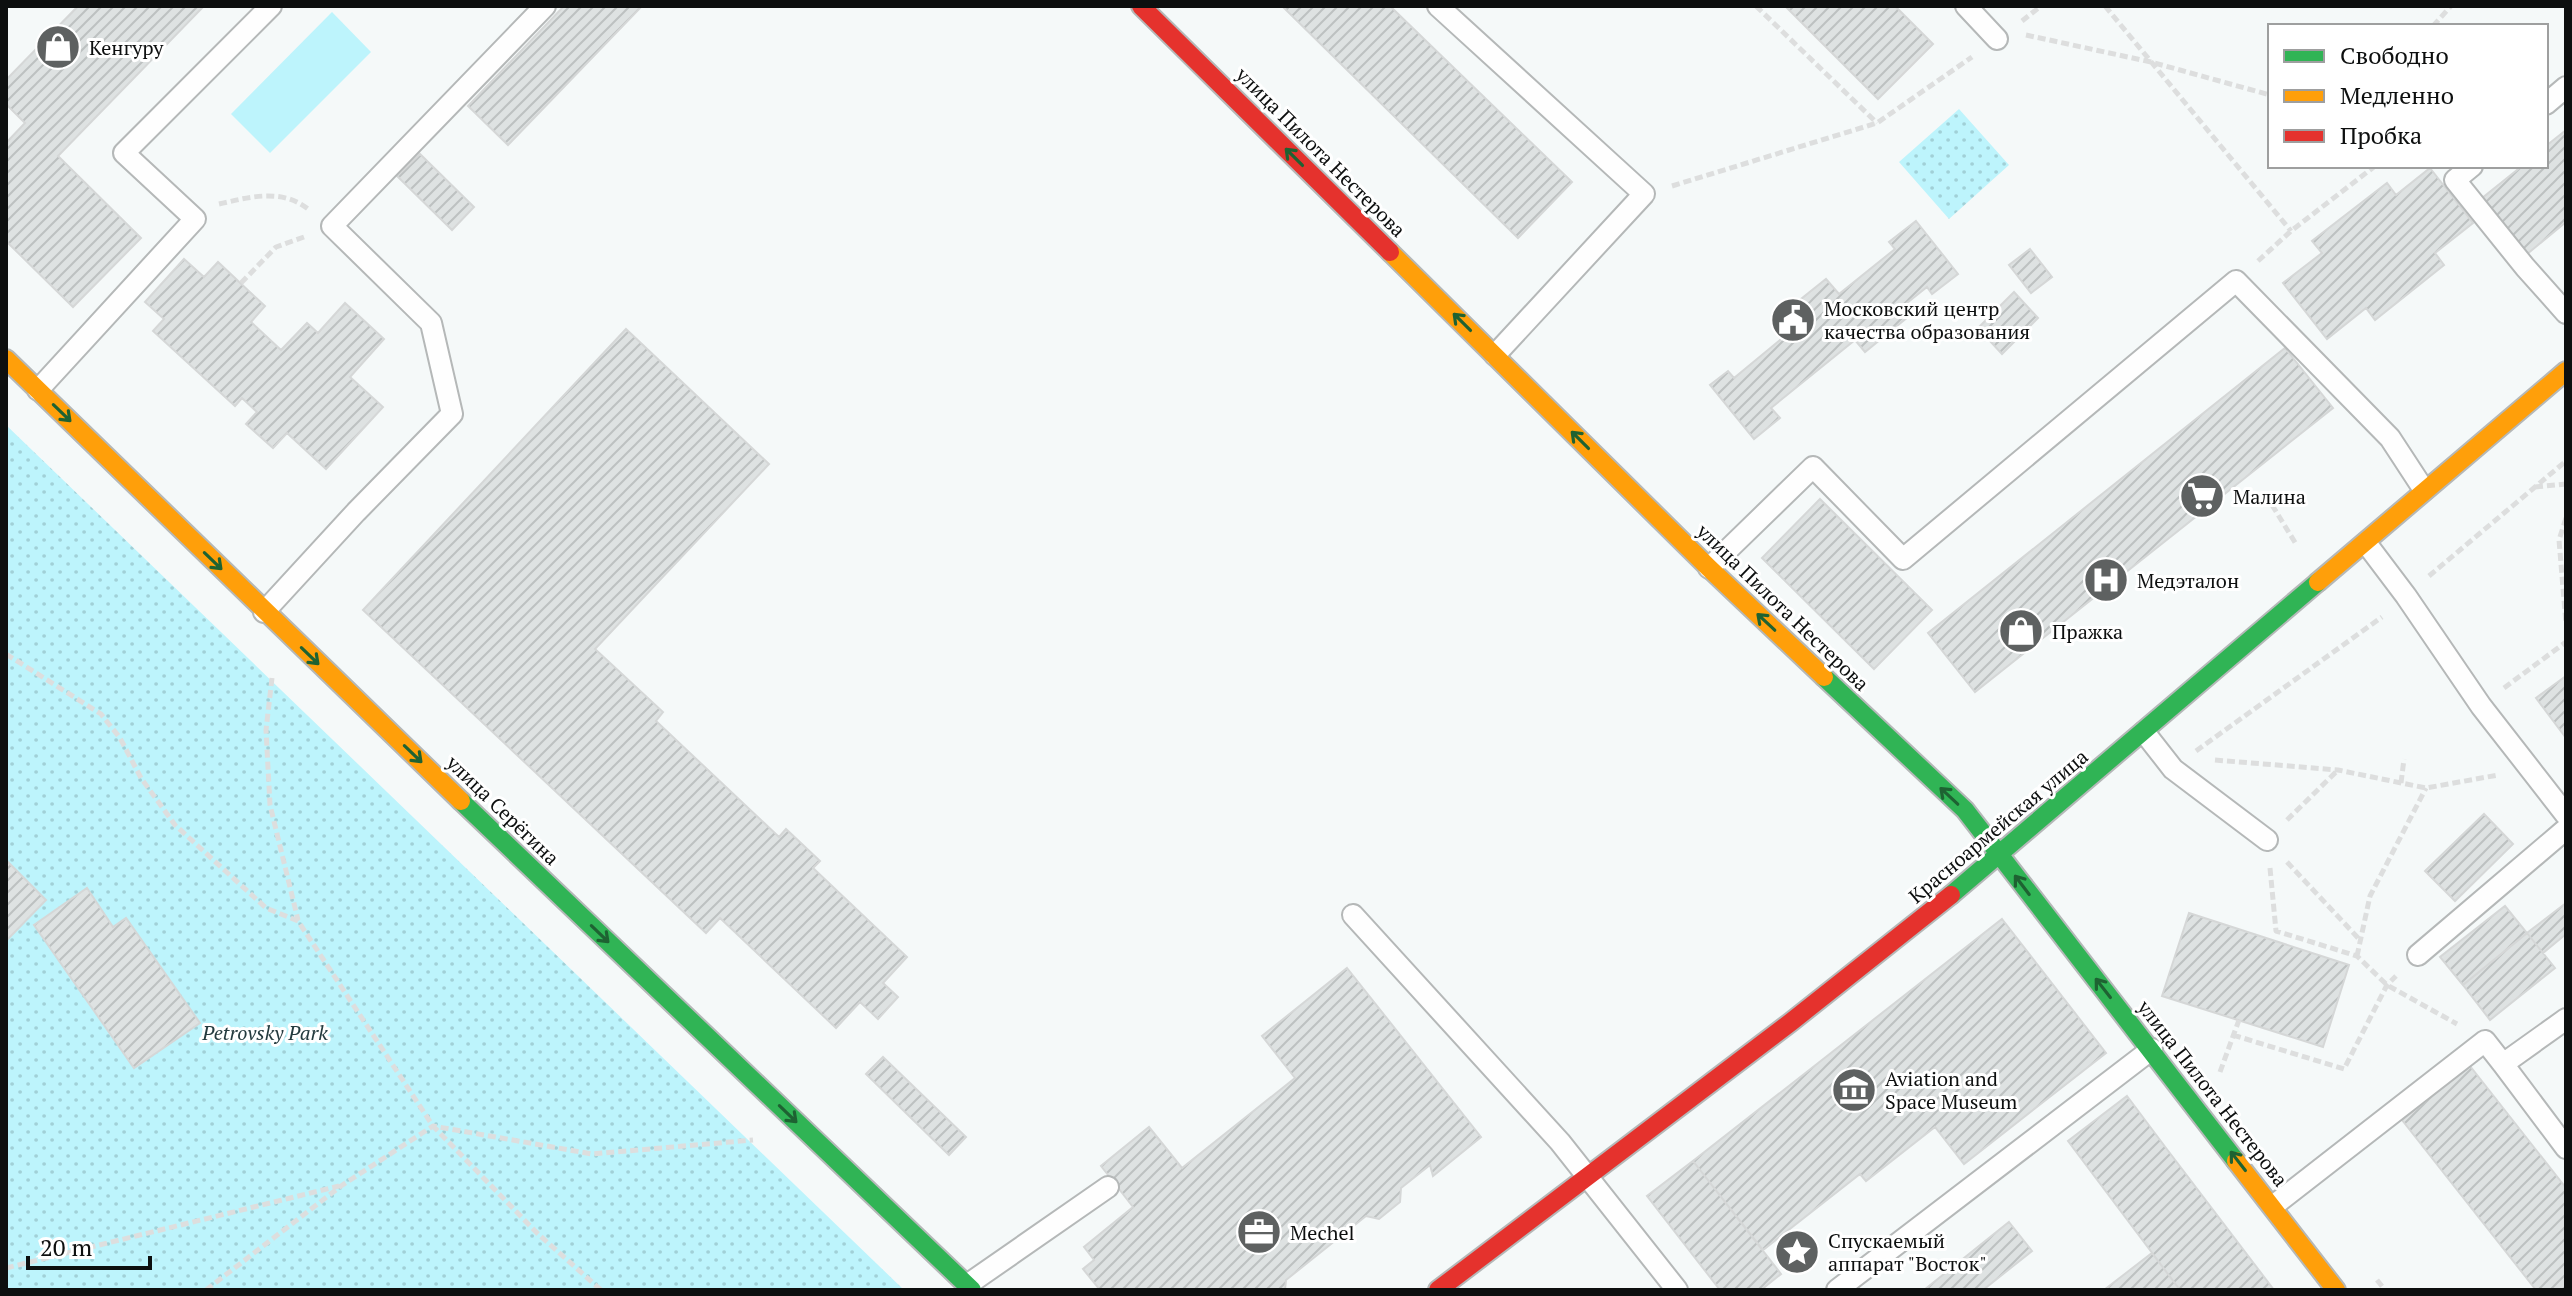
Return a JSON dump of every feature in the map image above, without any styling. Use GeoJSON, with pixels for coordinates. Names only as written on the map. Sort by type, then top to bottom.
{"type":"FeatureCollection","features":[{"type":"Feature","properties":{"kind":"street","name":"улица Пилота Нестерова"},"geometry":{"type":"LineString","coordinates":[[1141,6],[1709,568],[1965,810],[2336,1290]]}},
{"type":"Feature","properties":{"kind":"street","name":"улица Серёгина"},"geometry":{"type":"LineString","coordinates":[[6,359],[264,612],[970,1288]]}},
{"type":"Feature","properties":{"kind":"street","name":"Красноармейская улица"},"geometry":{"type":"LineString","coordinates":[[1438,1290],[1833,989],[1999,855],[2566,371]]}},
{"type":"Feature","properties":{"kind":"lane"},"geometry":{"type":"LineString","coordinates":[[38,390],[195,219],[124,153],[271,6]]}},
{"type":"Feature","properties":{"kind":"lane"},"geometry":{"type":"LineString","coordinates":[[264,612],[452,414],[431,323],[332,226],[545,6]]}},
{"type":"Feature","properties":{"kind":"lane"},"geometry":{"type":"LineString","coordinates":[[1158,22],[1173,6]]}},
{"type":"Feature","properties":{"kind":"lane"},"geometry":{"type":"LineString","coordinates":[[1438,6],[1644,194],[1495,355]]}},
{"type":"Feature","properties":{"kind":"lane"},"geometry":{"type":"LineString","coordinates":[[1966,6],[2003,35]]}},
{"type":"Feature","properties":{"kind":"lane"},"geometry":{"type":"LineString","coordinates":[[2548,102],[2566,87]]}},
{"type":"Feature","properties":{"kind":"lane"},"geometry":{"type":"LineString","coordinates":[[2470,168],[2455,180],[2566,313]]}},
{"type":"Feature","properties":{"kind":"lane"},"geometry":{"type":"LineString","coordinates":[[1709,568],[1813,467],[1903,559],[2236,281],[2390,438],[2424,490]]}},
{"type":"Feature","properties":{"kind":"lane"},"geometry":{"type":"LineString","coordinates":[[2366,543],[2481,706],[2530,769],[2559,792],[2566,815]]}},
{"type":"Feature","properties":{"kind":"lane"},"geometry":{"type":"LineString","coordinates":[[2144,732],[2173,769],[2267,840]]}},
{"type":"Feature","properties":{"kind":"lane"},"geometry":{"type":"LineString","coordinates":[[2418,955],[2566,829]]}},
{"type":"Feature","properties":{"kind":"lane"},"geometry":{"type":"LineString","coordinates":[[1353,915],[1543,1123],[1677,1290]]}},
{"type":"Feature","properties":{"kind":"lane"},"geometry":{"type":"LineString","coordinates":[[2503,1064],[2566,1019]]}},
{"type":"Feature","properties":{"kind":"lane"},"geometry":{"type":"LineString","coordinates":[[2273,1206],[2485,1041],[2566,1148]]}},
{"type":"Feature","properties":{"kind":"lane"},"geometry":{"type":"LineString","coordinates":[[1837,1290],[2152,1049]]}},
{"type":"Feature","properties":{"kind":"lane"},"geometry":{"type":"LineString","coordinates":[[970,1288],[1108,1187]]}},
{"type":"Feature","properties":{"kind":"path"},"geometry":{"type":"LineString","coordinates":[[1756,6],[1877,123]]}},
{"type":"Feature","properties":{"kind":"path"},"geometry":{"type":"LineString","coordinates":[[1644,194],[1877,123],[2041,6]]}},
{"type":"Feature","properties":{"kind":"path"},"geometry":{"type":"LineString","coordinates":[[2105,6],[2291,231]]}},
{"type":"Feature","properties":{"kind":"path"},"geometry":{"type":"LineString","coordinates":[[2435,24],[2451,6]]}},
{"type":"Feature","properties":{"kind":"path"},"geometry":{"type":"LineString","coordinates":[[2003,35],[2151,62],[2268,94]]}},
{"type":"Feature","properties":{"kind":"path"},"geometry":{"type":"LineString","coordinates":[[2236,281],[2291,231],[2372,168]]}},
{"type":"Feature","properties":{"kind":"path"},"geometry":{"type":"LineString","coordinates":[[195,219],[218,204],[278,195],[302,204],[332,226]]}},
{"type":"Feature","properties":{"kind":"path"},"geometry":{"type":"LineString","coordinates":[[241,283],[276,247],[332,226]]}},
{"type":"Feature","properties":{"kind":"path"},"geometry":{"type":"LineString","coordinates":[[2534,487],[2566,484]]}},
{"type":"Feature","properties":{"kind":"path"},"geometry":{"type":"LineString","coordinates":[[2272,505],[2303,555]]}},
{"type":"Feature","properties":{"kind":"path"},"geometry":{"type":"LineString","coordinates":[[2566,518],[2559,540],[2566,624]]}},
{"type":"Feature","properties":{"kind":"path"},"geometry":{"type":"LineString","coordinates":[[2481,706],[2566,642]]}},
{"type":"Feature","properties":{"kind":"path"},"geometry":{"type":"LineString","coordinates":[[6,654],[101,714],[120,738],[141,778],[175,825],[266,908],[298,921]]}},
{"type":"Feature","properties":{"kind":"path"},"geometry":{"type":"LineString","coordinates":[[273,674],[266,730],[270,805],[298,921],[433,1126],[538,1234],[601,1290]]}},
{"type":"Feature","properties":{"kind":"path"},"geometry":{"type":"LineString","coordinates":[[2187,758],[2338,770],[2426,788],[2530,769]]}},
{"type":"Feature","properties":{"kind":"path"},"geometry":{"type":"LineString","coordinates":[[2401,783],[2404,759]]}},
{"type":"Feature","properties":{"kind":"path"},"geometry":{"type":"LineString","coordinates":[[2267,840],[2338,770]]}},
{"type":"Feature","properties":{"kind":"path"},"geometry":{"type":"LineString","coordinates":[[2357,956],[2370,896],[2426,788]]}},
{"type":"Feature","properties":{"kind":"path"},"geometry":{"type":"LineString","coordinates":[[2267,840],[2360,940]]}},
{"type":"Feature","properties":{"kind":"path"},"geometry":{"type":"LineString","coordinates":[[2267,840],[2276,931],[2357,956],[2387,985],[2485,1041]]}},
{"type":"Feature","properties":{"kind":"path"},"geometry":{"type":"LineString","coordinates":[[2233,1035],[2344,1069],[2387,985],[2418,955]]}},
{"type":"Feature","properties":{"kind":"path"},"geometry":{"type":"LineString","coordinates":[[2219,1077],[2239,1020]]}},
{"type":"Feature","properties":{"kind":"path"},"geometry":{"type":"LineString","coordinates":[[206,1290],[341,1186],[433,1126],[592,1154],[754,1140]]}},
{"type":"Feature","properties":{"kind":"path"},"geometry":{"type":"LineString","coordinates":[[6,1268],[341,1186]]}},
{"type":"Feature","properties":{"kind":"green space"},"geometry":{"type":"Polygon","coordinates":[[[332,12],[371,52],[270,153],[231,114],[332,12]]]}},
{"type":"Feature","properties":{"kind":"green space"},"geometry":{"type":"Polygon","coordinates":[[[1959,109],[2009,165],[1949,219],[1899,162],[1959,109]]]}},
{"type":"Feature","properties":{"kind":"green space","name":"Petrovsky Park"},"geometry":{"type":"Polygon","coordinates":[[[6,425],[904,1290],[6,1290],[6,425]]]}},
{"type":"Feature","properties":{"kind":"building"},"geometry":{"type":"Polygon","coordinates":[[[78,6],[204,6],[58,156],[141,238],[73,307],[6,241],[6,143],[25,123],[6,104],[6,80],[78,6]]]}},
{"type":"Feature","properties":{"kind":"building"},"geometry":{"type":"Polygon","coordinates":[[[564,6],[642,6],[508,145],[468,106],[564,6]]]}},
{"type":"Feature","properties":{"kind":"building"},"geometry":{"type":"Polygon","coordinates":[[[1282,6],[1390,6],[1572,182],[1518,238],[1282,6]]]}},
{"type":"Feature","properties":{"kind":"building"},"geometry":{"type":"Polygon","coordinates":[[[1785,6],[1895,6],[1933,44],[1878,99],[1785,6]]]}},
{"type":"Feature","properties":{"kind":"building"},"geometry":{"type":"Polygon","coordinates":[[[2566,130],[2566,222],[2527,254],[2481,199],[2520,168],[2548,168],[2548,144],[2566,130]]]}},
{"type":"Feature","properties":{"kind":"building"},"geometry":{"type":"Polygon","coordinates":[[[420,154],[474,207],[452,230],[397,176],[420,154]]]}},
{"type":"Feature","properties":{"kind":"building"},"geometry":{"type":"Polygon","coordinates":[[[2430,168],[2473,223],[2435,253],[2444,265],[2375,320],[2366,308],[2327,339],[2283,283],[2322,253],[2312,241],[2387,183],[2396,195],[2430,168]]]}},
{"type":"Feature","properties":{"kind":"building"},"geometry":{"type":"Polygon","coordinates":[[[1916,221],[1958,274],[1932,294],[1927,287],[1907,303],[1914,312],[1865,352],[1855,340],[1771,408],[1780,418],[1754,439],[1710,385],[1728,371],[1734,378],[1792,330],[1781,315],[1826,279],[1839,294],[1895,249],[1889,242],[1916,221]]]}},
{"type":"Feature","properties":{"kind":"building"},"geometry":{"type":"Polygon","coordinates":[[[2030,249],[2052,277],[2031,293],[2009,265],[2030,249]]]}},
{"type":"Feature","properties":{"kind":"building"},"geometry":{"type":"Polygon","coordinates":[[[184,259],[204,277],[218,262],[265,306],[251,322],[281,350],[307,323],[318,333],[345,303],[384,339],[350,377],[383,407],[326,469],[287,433],[273,448],[246,424],[257,412],[242,398],[235,406],[153,331],[164,319],[145,302],[184,259]]]}},
{"type":"Feature","properties":{"kind":"building"},"geometry":{"type":"Polygon","coordinates":[[[2014,292],[2038,318],[2002,354],[1978,328],[2014,292]]]}},
{"type":"Feature","properties":{"kind":"building"},"geometry":{"type":"Polygon","coordinates":[[[626,329],[769,464],[595,649],[663,712],[656,721],[779,837],[786,829],[820,861],[813,868],[907,957],[883,983],[898,997],[878,1019],[860,1002],[836,1028],[720,918],[706,933],[363,610],[626,329]]]}},
{"type":"Feature","properties":{"kind":"building"},"geometry":{"type":"Polygon","coordinates":[[[2285,348],[2333,408],[1975,692],[1928,633],[2285,348]]]}},
{"type":"Feature","properties":{"kind":"building"},"geometry":{"type":"Polygon","coordinates":[[[1820,499],[1932,610],[1874,669],[1762,558],[1820,499]]]}},
{"type":"Feature","properties":{"kind":"building"},"geometry":{"type":"Polygon","coordinates":[[[2566,676],[2566,738],[2536,698],[2566,676]]]}},
{"type":"Feature","properties":{"kind":"building"},"geometry":{"type":"Polygon","coordinates":[[[2484,814],[2513,844],[2455,901],[2425,871],[2484,814]]]}},
{"type":"Feature","properties":{"kind":"building"},"geometry":{"type":"Polygon","coordinates":[[[6,860],[46,900],[6,941],[6,860]]]}},
{"type":"Feature","properties":{"kind":"building"},"geometry":{"type":"Polygon","coordinates":[[[87,888],[113,927],[126,918],[200,1023],[134,1068],[34,925],[87,888]]]}},
{"type":"Feature","properties":{"kind":"building"},"geometry":{"type":"Polygon","coordinates":[[[2566,903],[2566,934],[2543,953],[2527,933],[2566,903]]]}},
{"type":"Feature","properties":{"kind":"building"},"geometry":{"type":"Polygon","coordinates":[[[2505,906],[2527,933],[2463,985],[2440,957],[2505,906]]]}},
{"type":"Feature","properties":{"kind":"building"},"geometry":{"type":"Polygon","coordinates":[[[2189,913],[2349,965],[2323,1047],[2162,996],[2189,913]]]}},
{"type":"Feature","properties":{"kind":"building"},"geometry":{"type":"Polygon","coordinates":[[[2002,919],[2106,1053],[1964,1164],[1935,1127],[1866,1181],[1860,1174],[1763,1250],[1693,1161],[2002,919]]]}},
{"type":"Feature","properties":{"kind":"building"},"geometry":{"type":"Polygon","coordinates":[[[2527,933],[2555,968],[2490,1020],[2463,985],[2527,933]]]}},
{"type":"Feature","properties":{"kind":"building"},"geometry":{"type":"Polygon","coordinates":[[[1347,968],[1481,1137],[1433,1176],[1430,1165],[1401,1188],[1400,1202],[1379,1219],[1366,1216],[1286,1280],[1285,1290],[1100,1290],[1083,1269],[1094,1260],[1084,1247],[1133,1207],[1101,1166],[1149,1127],[1182,1168],[1295,1078],[1262,1036],[1347,968]]]}},
{"type":"Feature","properties":{"kind":"building"},"geometry":{"type":"Polygon","coordinates":[[[883,1057],[966,1137],[949,1155],[866,1074],[883,1057]]]}},
{"type":"Feature","properties":{"kind":"building"},"geometry":{"type":"Polygon","coordinates":[[[2470,1066],[2566,1188],[2566,1290],[2536,1290],[2402,1120],[2470,1066]]]}},
{"type":"Feature","properties":{"kind":"building"},"geometry":{"type":"Polygon","coordinates":[[[2127,1096],[2274,1290],[2180,1290],[2068,1141],[2127,1096]]]}},
{"type":"Feature","properties":{"kind":"building"},"geometry":{"type":"Polygon","coordinates":[[[1693,1161],[1781,1274],[1761,1290],[1720,1290],[1647,1196],[1693,1161]]]}},
{"type":"Feature","properties":{"kind":"building"},"geometry":{"type":"Polygon","coordinates":[[[2009,1222],[2032,1251],[1983,1290],[1924,1290],[2009,1222]]]}},
{"type":"Feature","properties":{"kind":"building"},"geometry":{"type":"Polygon","coordinates":[[[2152,1253],[2180,1290],[2104,1290],[2152,1253]]]}},
{"type":"Feature","properties":{"kind":"traffic: fast"},"geometry":{"type":"LineString","coordinates":[[1951,895],[2318,582]]}},
{"type":"Feature","properties":{"kind":"traffic: fast"},"geometry":{"type":"LineString","coordinates":[[1824,677],[1965,810],[2236,1161]]}},
{"type":"Feature","properties":{"kind":"traffic: fast"},"geometry":{"type":"LineString","coordinates":[[461,801],[972,1290]]}},
{"type":"Feature","properties":{"kind":"traffic: slow"},"geometry":{"type":"LineString","coordinates":[[1390,252],[1709,568],[1824,677]]}},
{"type":"Feature","properties":{"kind":"traffic: slow"},"geometry":{"type":"LineString","coordinates":[[6,359],[461,801]]}},
{"type":"Feature","properties":{"kind":"traffic: slow"},"geometry":{"type":"LineString","coordinates":[[2318,582],[2566,371]]}},
{"type":"Feature","properties":{"kind":"traffic: slow"},"geometry":{"type":"LineString","coordinates":[[2236,1161],[2336,1290]]}},
{"type":"Feature","properties":{"kind":"traffic: jam"},"geometry":{"type":"LineString","coordinates":[[1141,6],[1390,252]]}},
{"type":"Feature","properties":{"kind":"traffic: jam"},"geometry":{"type":"LineString","coordinates":[[1438,1290],[1791,1022],[1951,895]]}},
{"type":"Feature","properties":{"kind":"place","name":"Кенгуру"},"geometry":{"type":"Point","coordinates":[58,47]}},
{"type":"Feature","properties":{"kind":"place","name":"Московский центр качества образования"},"geometry":{"type":"Point","coordinates":[1793,320]}},
{"type":"Feature","properties":{"kind":"place","name":"Малина"},"geometry":{"type":"Point","coordinates":[2202,496]}},
{"type":"Feature","properties":{"kind":"place","name":"Медэталон"},"geometry":{"type":"Point","coordinates":[2106,580]}},
{"type":"Feature","properties":{"kind":"place","name":"Пражка"},"geometry":{"type":"Point","coordinates":[2021,631]}},
{"type":"Feature","properties":{"kind":"place","name":"Aviation and Space Museum"},"geometry":{"type":"Point","coordinates":[1854,1090]}},
{"type":"Feature","properties":{"kind":"place","name":"Mechel"},"geometry":{"type":"Point","coordinates":[1259,1232]}},
{"type":"Feature","properties":{"kind":"place","name":"Спускаемый аппарат \"Восток\""},"geometry":{"type":"Point","coordinates":[1797,1252]}}]}
